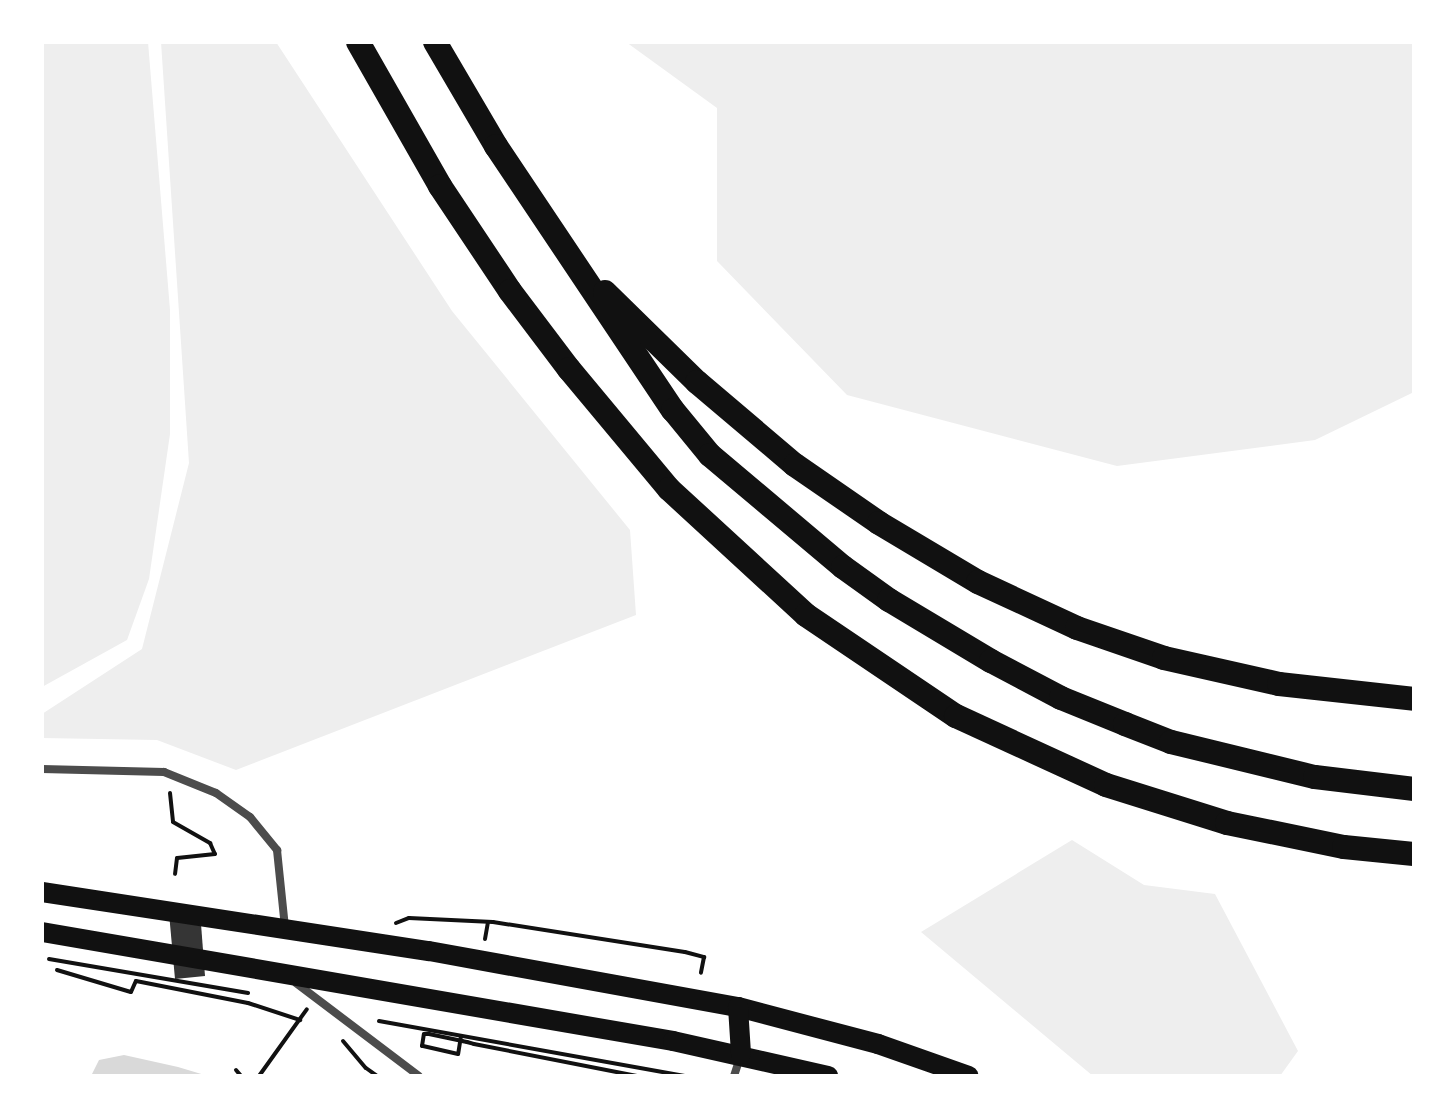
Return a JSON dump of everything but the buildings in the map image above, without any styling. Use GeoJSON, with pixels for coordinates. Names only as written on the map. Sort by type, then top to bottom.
{"type":"FeatureCollection","features":[{"type":"Feature","properties":{"kind":"highway"},"geometry":{"type":"LineString","coordinates":[[358,42],[440,186],[510,291],[569,369],[669,489],[806,615],[956,716],[1106,785],[1227,823],[1344,847],[1414,854]]}},
{"type":"Feature","properties":{"kind":"highway"},"geometry":{"type":"LineString","coordinates":[[435,42],[496,146],[624,341],[710,455],[820,549],[889,600],[1061,698],[1171,742],[1315,777],[1414,789]]}},
{"type":"Feature","properties":{"kind":"highway"},"geometry":{"type":"LineString","coordinates":[[567,253],[697,382],[795,465],[879,523],[978,582],[1077,628],[1164,658],[1279,684],[1414,699]]}},
{"type":"Feature","properties":{"kind":"main road"},"geometry":{"type":"LineString","coordinates":[[42,892],[495,962],[738,1007],[865,1040],[969,1076]]}},
{"type":"Feature","properties":{"kind":"main road"},"geometry":{"type":"LineString","coordinates":[[42,932],[741,1054],[828,1076]]}},
{"type":"Feature","properties":{"kind":"main road"},"geometry":{"type":"LineString","coordinates":[[738,1007],[741,1054]]}},
{"type":"Feature","properties":{"kind":"street"},"geometry":{"type":"LineString","coordinates":[[42,769],[164,772],[216,793],[250,817],[277,850],[285,930]]}},
{"type":"Feature","properties":{"kind":"street"},"geometry":{"type":"LineString","coordinates":[[286,976],[374,1038],[419,1076]]}},
{"type":"Feature","properties":{"kind":"street"},"geometry":{"type":"LineString","coordinates":[[734,1076],[741,1054]]}},
{"type":"Feature","properties":{"kind":"path"},"geometry":{"type":"LineString","coordinates":[[170,793],[173,822],[210,843],[215,854],[177,858],[175,874]]}},
{"type":"Feature","properties":{"kind":"path"},"geometry":{"type":"LineString","coordinates":[[393,926],[401,918],[493,922],[685,952],[704,957],[701,973]]}},
{"type":"Feature","properties":{"kind":"path"},"geometry":{"type":"LineString","coordinates":[[44,957],[248,993]]}},
{"type":"Feature","properties":{"kind":"path"},"geometry":{"type":"LineString","coordinates":[[57,970],[131,992],[136,981],[248,1003],[300,1020]]}},
{"type":"Feature","properties":{"kind":"path"},"geometry":{"type":"LineString","coordinates":[[259,1076],[307,1009]]}},
{"type":"Feature","properties":{"kind":"path"},"geometry":{"type":"LineString","coordinates":[[379,1021],[686,1076]]}},
{"type":"Feature","properties":{"kind":"path"},"geometry":{"type":"LineString","coordinates":[[461,1035],[458,1054],[422,1046],[424,1034],[637,1076]]}},
{"type":"Feature","properties":{"kind":"path"},"geometry":{"type":"LineString","coordinates":[[236,1070],[241,1076]]}},
{"type":"Feature","properties":{"kind":"shaded area"},"geometry":{"type":"Polygon","coordinates":[[[42,42],[148,42],[170,310],[170,434],[149,579],[127,640],[42,687],[42,42]]]}},
{"type":"Feature","properties":{"kind":"shaded area"},"geometry":{"type":"Polygon","coordinates":[[[161,42],[276,42],[452,311],[630,530],[636,615],[236,770],[157,740],[42,738],[42,714],[142,649],[189,463],[161,42]]]}},
{"type":"Feature","properties":{"kind":"shaded area"},"geometry":{"type":"Polygon","coordinates":[[[626,42],[1414,42],[1414,392],[1315,440],[1117,466],[847,395],[717,261],[717,108],[626,42]]]}},
{"type":"Feature","properties":{"kind":"shaded area"},"geometry":{"type":"Polygon","coordinates":[[[1072,840],[1144,885],[1215,894],[1298,1051],[1280,1076],[1093,1076],[921,932],[1072,840]]]}},
{"type":"Feature","properties":{"kind":"shaded area"},"geometry":{"type":"Polygon","coordinates":[[[124,1055],[208,1076],[91,1076],[99,1060],[124,1055]]]}}]}
